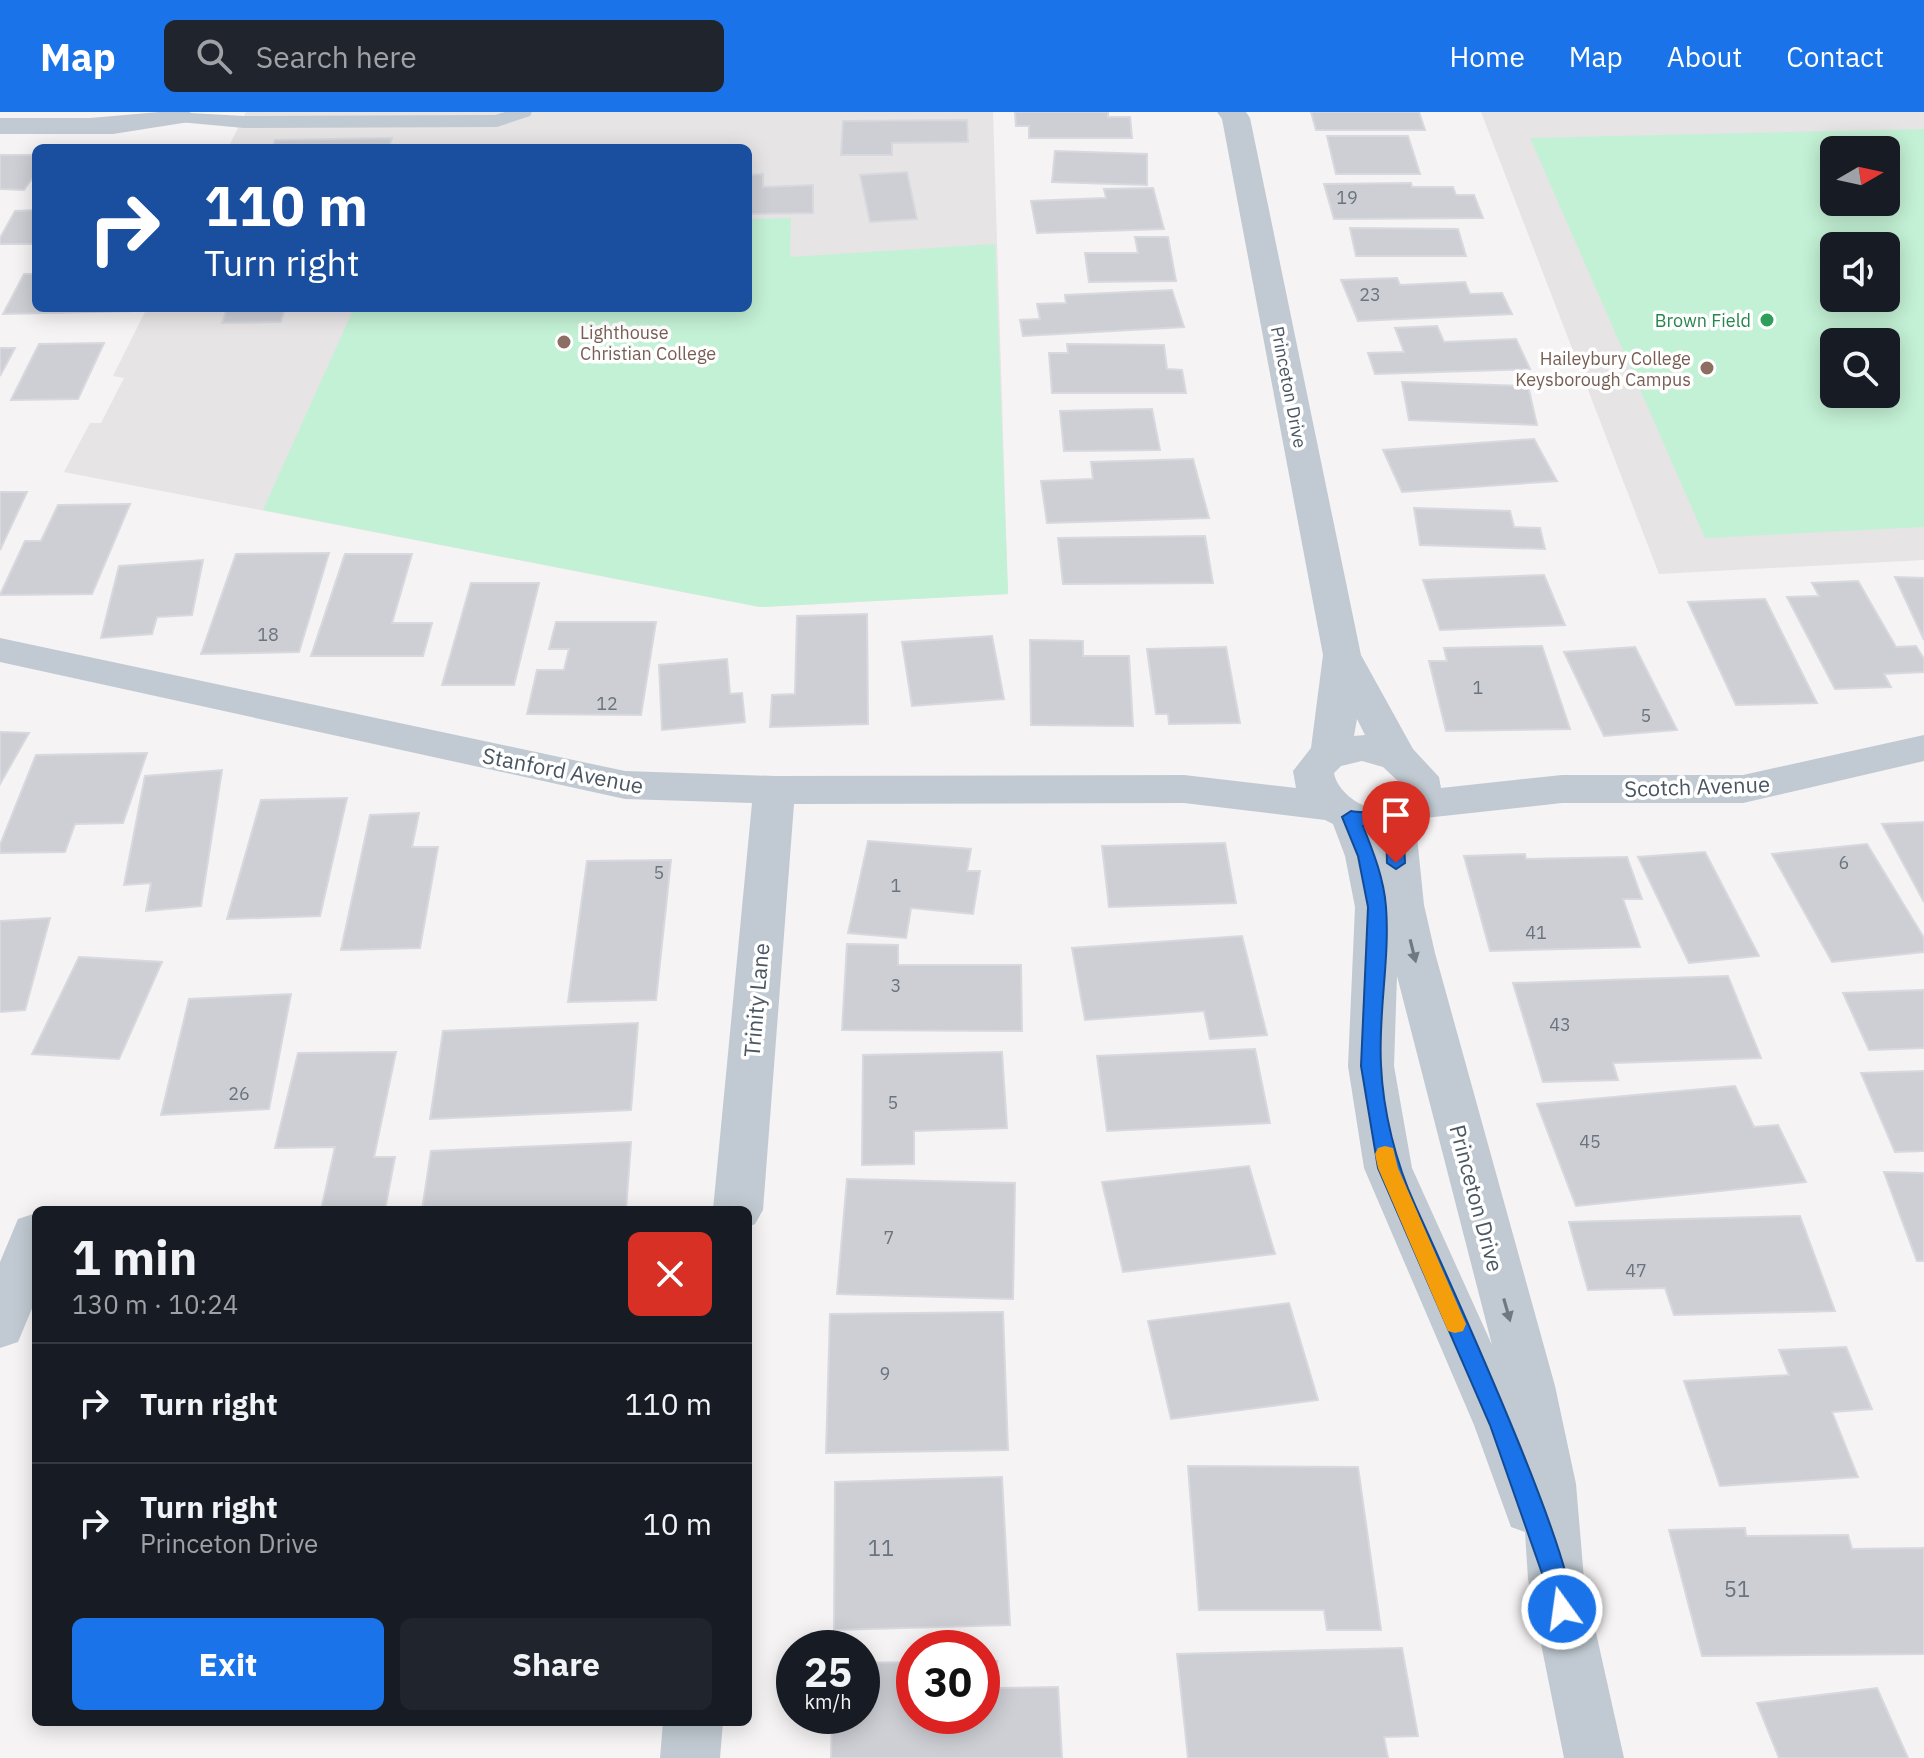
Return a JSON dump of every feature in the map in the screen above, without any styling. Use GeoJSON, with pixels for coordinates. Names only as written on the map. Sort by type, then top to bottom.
{"type":"FeatureCollection","features":[{"type":"Feature","properties":{"kind":"street","name":"Princeton Drive"},"geometry":{"type":"LineString","coordinates":[[1235,114],[1342,655],[1383,795],[1410,941],[1529,1386],[1549,1484],[1556,1579]]}},
{"type":"Feature","properties":{"kind":"street"},"geometry":{"type":"LineString","coordinates":[[0,126],[144,124],[179,116]]}},
{"type":"Feature","properties":{"kind":"street","name":"Stanford Avenue"},"geometry":{"type":"LineString","coordinates":[[0,650],[625,785],[774,790],[1184,789],[1383,795],[1362,748],[1278,777],[1184,789]]}},
{"type":"Feature","properties":{"kind":"street","name":"Princeton Drive"},"geometry":{"type":"LineString","coordinates":[[1324,760],[1336,731],[1342,655]]}},
{"type":"Feature","properties":{"kind":"street","name":"Scotch Avenue"},"geometry":{"type":"LineString","coordinates":[[1383,795],[1562,789],[1743,789],[1924,748]]}},
{"type":"Feature","properties":{"kind":"street"},"geometry":{"type":"LineString","coordinates":[[1324,760],[1314,786],[1383,795]]}},
{"type":"Feature","properties":{"kind":"street","name":"Trinity Lane"},"geometry":{"type":"LineString","coordinates":[[738,1206],[774,790]]}},
{"type":"Feature","properties":{"kind":"street","name":"Princeton Drive"},"geometry":{"type":"LineString","coordinates":[[1383,795],[1366,856],[1377,907],[1371,1066],[1388,1168],[1501,1425],[1556,1579],[1594,1758]]}},
{"type":"Feature","properties":{"kind":"street"},"geometry":{"type":"LineString","coordinates":[[0,1326],[32,1244]]}},
{"type":"Feature","properties":{"kind":"street"},"geometry":{"type":"LineString","coordinates":[[690,1758],[693,1726]]}},
{"type":"Feature","properties":{"kind":"lane"},"geometry":{"type":"LineString","coordinates":[[179,116],[244,122],[497,121],[523,112]]}},
{"type":"Feature","properties":{"kind":"shaded area","name":"Lighthouse Christian College"},"geometry":{"type":"Polygon","coordinates":[[[246,112],[993,112],[1008,594],[760,607],[64,472],[90,423],[101,423],[124,378],[113,376],[145,312],[752,312],[752,144],[230,144],[246,112]]]}},
{"type":"Feature","properties":{"kind":"shaded area","name":"Brown Field"},"geometry":{"type":"Polygon","coordinates":[[[1481,112],[1924,112],[1924,560],[1659,574],[1481,112]]]}},
{"type":"Feature","properties":{"kind":"green space","name":"Brown Field"},"geometry":{"type":"Polygon","coordinates":[[[1924,129],[1924,527],[1705,538],[1530,138],[1924,129]]]}},
{"type":"Feature","properties":{"kind":"green space","name":"Lighthouse Christian College"},"geometry":{"type":"Polygon","coordinates":[[[791,218],[790,257],[995,244],[1008,594],[760,607],[263,510],[352,312],[752,312],[752,219],[791,218]]]}},
{"type":"Feature","properties":{"kind":"building"},"geometry":{"type":"Polygon","coordinates":[[[1015,112],[1108,112],[1108,117],[1130,117],[1132,138],[1029,138],[1029,126],[1016,126],[1015,112]]]}},
{"type":"Feature","properties":{"kind":"building"},"geometry":{"type":"Polygon","coordinates":[[[1311,112],[1419,112],[1425,130],[1316,130],[1311,112]]]}},
{"type":"Feature","properties":{"kind":"building"},"geometry":{"type":"Polygon","coordinates":[[[967,120],[968,142],[892,143],[892,155],[841,155],[843,121],[967,120]]]}},
{"type":"Feature","properties":{"kind":"building"},"geometry":{"type":"Polygon","coordinates":[[[1327,136],[1408,136],[1420,174],[1336,174],[1327,136]]]}},
{"type":"Feature","properties":{"kind":"building"},"geometry":{"type":"Polygon","coordinates":[[[392,138],[390,144],[274,144],[275,140],[392,138]]]}},
{"type":"Feature","properties":{"kind":"building"},"geometry":{"type":"Polygon","coordinates":[[[1055,151],[1147,154],[1147,185],[1052,182],[1055,151]]]}},
{"type":"Feature","properties":{"kind":"building"},"geometry":{"type":"Polygon","coordinates":[[[0,155],[32,155],[32,179],[24,190],[0,189],[0,155]]]}},
{"type":"Feature","properties":{"kind":"building"},"geometry":{"type":"Polygon","coordinates":[[[907,172],[917,219],[870,222],[860,175],[907,172]]]}},
{"type":"Feature","properties":{"kind":"building"},"geometry":{"type":"Polygon","coordinates":[[[763,174],[763,187],[813,185],[813,213],[752,214],[752,175],[763,174]]]}},
{"type":"Feature","properties":{"kind":"building"},"geometry":{"type":"Polygon","coordinates":[[[1411,183],[1412,187],[1453,187],[1456,195],[1474,195],[1483,218],[1334,219],[1324,184],[1411,183]]]}},
{"type":"Feature","properties":{"kind":"building"},"geometry":{"type":"Polygon","coordinates":[[[1153,188],[1164,229],[1037,233],[1031,201],[1106,198],[1104,189],[1153,188]]]}},
{"type":"Feature","properties":{"kind":"building"},"geometry":{"type":"Polygon","coordinates":[[[32,210],[32,244],[0,244],[0,238],[15,211],[32,210]]]}},
{"type":"Feature","properties":{"kind":"building"},"geometry":{"type":"Polygon","coordinates":[[[1350,228],[1458,229],[1466,256],[1356,256],[1350,228]]]}},
{"type":"Feature","properties":{"kind":"building"},"geometry":{"type":"Polygon","coordinates":[[[1135,237],[1168,237],[1176,281],[1089,282],[1085,253],[1138,253],[1135,237]]]}},
{"type":"Feature","properties":{"kind":"building"},"geometry":{"type":"Polygon","coordinates":[[[24,274],[32,274],[32,312],[92,312],[3,314],[24,274]]]}},
{"type":"Feature","properties":{"kind":"building"},"geometry":{"type":"Polygon","coordinates":[[[1397,278],[1400,285],[1465,282],[1470,294],[1502,293],[1512,314],[1358,321],[1341,280],[1397,278]]]}},
{"type":"Feature","properties":{"kind":"building"},"geometry":{"type":"Polygon","coordinates":[[[1172,290],[1184,327],[1023,336],[1020,320],[1040,319],[1037,304],[1066,303],[1065,295],[1172,290]]]}},
{"type":"Feature","properties":{"kind":"building"},"geometry":{"type":"Polygon","coordinates":[[[226,312],[284,312],[281,322],[222,323],[226,312]]]}},
{"type":"Feature","properties":{"kind":"building"},"geometry":{"type":"Polygon","coordinates":[[[1437,326],[1444,342],[1516,339],[1530,369],[1375,374],[1368,353],[1404,352],[1395,328],[1437,326]]]}},
{"type":"Feature","properties":{"kind":"building"},"geometry":{"type":"Polygon","coordinates":[[[104,343],[78,399],[11,400],[39,344],[104,343]]]}},
{"type":"Feature","properties":{"kind":"building"},"geometry":{"type":"Polygon","coordinates":[[[1067,344],[1164,345],[1167,369],[1182,370],[1186,393],[1052,393],[1049,353],[1068,353],[1067,344]]]}},
{"type":"Feature","properties":{"kind":"building"},"geometry":{"type":"Polygon","coordinates":[[[0,348],[15,348],[0,376],[0,348]]]}},
{"type":"Feature","properties":{"kind":"building"},"geometry":{"type":"Polygon","coordinates":[[[1402,382],[1528,386],[1537,425],[1409,420],[1402,382]]]}},
{"type":"Feature","properties":{"kind":"building"},"geometry":{"type":"Polygon","coordinates":[[[1152,409],[1160,450],[1064,451],[1060,411],[1152,409]]]}},
{"type":"Feature","properties":{"kind":"building"},"geometry":{"type":"Polygon","coordinates":[[[1534,439],[1557,481],[1402,492],[1383,450],[1534,439]]]}},
{"type":"Feature","properties":{"kind":"building"},"geometry":{"type":"Polygon","coordinates":[[[1193,459],[1209,518],[1047,523],[1041,481],[1093,479],[1091,462],[1193,459]]]}},
{"type":"Feature","properties":{"kind":"building"},"geometry":{"type":"Polygon","coordinates":[[[0,492],[27,492],[0,550],[0,492]]]}},
{"type":"Feature","properties":{"kind":"building"},"geometry":{"type":"Polygon","coordinates":[[[130,504],[92,594],[0,595],[25,541],[41,541],[58,505],[130,504]]]}},
{"type":"Feature","properties":{"kind":"building"},"geometry":{"type":"Polygon","coordinates":[[[1414,508],[1510,511],[1514,527],[1540,528],[1545,549],[1420,545],[1414,508]]]}},
{"type":"Feature","properties":{"kind":"building"},"geometry":{"type":"Polygon","coordinates":[[[1205,536],[1213,583],[1063,584],[1058,538],[1205,536]]]}},
{"type":"Feature","properties":{"kind":"building"},"geometry":{"type":"Polygon","coordinates":[[[329,553],[299,652],[201,654],[236,554],[329,553]]]}},
{"type":"Feature","properties":{"kind":"building"},"geometry":{"type":"Polygon","coordinates":[[[345,554],[412,554],[392,623],[432,623],[423,656],[311,656],[345,554]]]}},
{"type":"Feature","properties":{"kind":"building"},"geometry":{"type":"Polygon","coordinates":[[[203,560],[192,615],[157,617],[152,634],[101,638],[119,566],[203,560]]]}},
{"type":"Feature","properties":{"kind":"building"},"geometry":{"type":"Polygon","coordinates":[[[1544,575],[1565,625],[1440,630],[1423,580],[1544,575]]]}},
{"type":"Feature","properties":{"kind":"building"},"geometry":{"type":"Polygon","coordinates":[[[1895,577],[1924,578],[1924,640],[1895,577]]]}},
{"type":"Feature","properties":{"kind":"building"},"geometry":{"type":"Polygon","coordinates":[[[1858,581],[1896,647],[1916,646],[1924,659],[1924,672],[1884,674],[1891,687],[1835,689],[1787,597],[1819,596],[1812,583],[1858,581]]]}},
{"type":"Feature","properties":{"kind":"building"},"geometry":{"type":"Polygon","coordinates":[[[471,583],[539,583],[514,685],[442,685],[471,583]]]}},
{"type":"Feature","properties":{"kind":"building"},"geometry":{"type":"Polygon","coordinates":[[[1765,599],[1817,703],[1736,705],[1688,602],[1765,599]]]}},
{"type":"Feature","properties":{"kind":"building"},"geometry":{"type":"Polygon","coordinates":[[[867,614],[868,724],[770,727],[772,695],[795,694],[797,616],[867,614]]]}},
{"type":"Feature","properties":{"kind":"building"},"geometry":{"type":"Polygon","coordinates":[[[556,622],[656,622],[641,715],[527,714],[537,670],[564,670],[569,649],[549,649],[556,622]]]}},
{"type":"Feature","properties":{"kind":"building"},"geometry":{"type":"Polygon","coordinates":[[[992,636],[1004,699],[912,706],[902,642],[992,636]]]}},
{"type":"Feature","properties":{"kind":"building"},"geometry":{"type":"Polygon","coordinates":[[[1030,640],[1083,641],[1083,656],[1129,656],[1133,726],[1031,725],[1030,640]]]}},
{"type":"Feature","properties":{"kind":"building"},"geometry":{"type":"Polygon","coordinates":[[[1542,646],[1570,729],[1446,731],[1429,661],[1447,661],[1444,648],[1542,646]]]}},
{"type":"Feature","properties":{"kind":"building"},"geometry":{"type":"Polygon","coordinates":[[[1226,647],[1240,723],[1169,724],[1168,714],[1156,714],[1147,649],[1226,647]]]}},
{"type":"Feature","properties":{"kind":"building"},"geometry":{"type":"Polygon","coordinates":[[[1635,647],[1677,730],[1604,736],[1564,652],[1635,647]]]}},
{"type":"Feature","properties":{"kind":"building"},"geometry":{"type":"Polygon","coordinates":[[[727,659],[730,694],[742,693],[745,722],[662,730],[659,665],[727,659]]]}},
{"type":"Feature","properties":{"kind":"building"},"geometry":{"type":"Polygon","coordinates":[[[0,732],[29,733],[0,784],[0,732]]]}},
{"type":"Feature","properties":{"kind":"building"},"geometry":{"type":"Polygon","coordinates":[[[147,753],[123,823],[75,824],[65,852],[0,853],[0,845],[36,755],[147,753]]]}},
{"type":"Feature","properties":{"kind":"building"},"geometry":{"type":"Polygon","coordinates":[[[222,770],[201,906],[146,911],[151,883],[124,885],[145,776],[222,770]]]}},
{"type":"Feature","properties":{"kind":"building"},"geometry":{"type":"Polygon","coordinates":[[[347,798],[320,916],[227,919],[261,800],[347,798]]]}},
{"type":"Feature","properties":{"kind":"building"},"geometry":{"type":"Polygon","coordinates":[[[419,813],[412,847],[438,847],[420,948],[341,950],[370,815],[419,813]]]}},
{"type":"Feature","properties":{"kind":"building"},"geometry":{"type":"Polygon","coordinates":[[[1924,822],[1924,902],[1882,824],[1924,822]]]}},
{"type":"Feature","properties":{"kind":"building"},"geometry":{"type":"Polygon","coordinates":[[[868,841],[971,849],[967,871],[980,871],[973,914],[911,908],[906,938],[848,933],[868,841]]]}},
{"type":"Feature","properties":{"kind":"building"},"geometry":{"type":"Polygon","coordinates":[[[1225,843],[1236,903],[1109,907],[1102,846],[1225,843]]]}},
{"type":"Feature","properties":{"kind":"building"},"geometry":{"type":"Polygon","coordinates":[[[1867,844],[1924,938],[1924,952],[1832,962],[1772,854],[1867,844]]]}},
{"type":"Feature","properties":{"kind":"building"},"geometry":{"type":"Polygon","coordinates":[[[1705,852],[1759,956],[1689,963],[1638,857],[1705,852]]]}},
{"type":"Feature","properties":{"kind":"building"},"geometry":{"type":"Polygon","coordinates":[[[1525,854],[1526,859],[1627,857],[1642,899],[1623,899],[1640,947],[1490,951],[1464,856],[1525,854]]]}},
{"type":"Feature","properties":{"kind":"building"},"geometry":{"type":"Polygon","coordinates":[[[671,860],[656,1000],[568,1002],[587,861],[671,860]]]}},
{"type":"Feature","properties":{"kind":"building"},"geometry":{"type":"Polygon","coordinates":[[[50,918],[25,1010],[0,1012],[0,921],[50,918]]]}},
{"type":"Feature","properties":{"kind":"building"},"geometry":{"type":"Polygon","coordinates":[[[1242,936],[1267,1035],[1210,1039],[1204,1011],[1085,1020],[1072,948],[1242,936]]]}},
{"type":"Feature","properties":{"kind":"building"},"geometry":{"type":"Polygon","coordinates":[[[847,944],[898,945],[898,965],[1021,965],[1022,1031],[842,1030],[847,944]]]}},
{"type":"Feature","properties":{"kind":"building"},"geometry":{"type":"Polygon","coordinates":[[[79,957],[162,962],[119,1059],[32,1054],[79,957]]]}},
{"type":"Feature","properties":{"kind":"building"},"geometry":{"type":"Polygon","coordinates":[[[1728,976],[1761,1058],[1613,1063],[1618,1080],[1543,1082],[1513,983],[1728,976]]]}},
{"type":"Feature","properties":{"kind":"building"},"geometry":{"type":"Polygon","coordinates":[[[1924,990],[1924,1048],[1869,1050],[1843,993],[1924,990]]]}},
{"type":"Feature","properties":{"kind":"building"},"geometry":{"type":"Polygon","coordinates":[[[291,994],[269,1109],[161,1115],[189,999],[291,994]]]}},
{"type":"Feature","properties":{"kind":"building"},"geometry":{"type":"Polygon","coordinates":[[[638,1023],[631,1110],[430,1119],[443,1031],[638,1023]]]}},
{"type":"Feature","properties":{"kind":"building"},"geometry":{"type":"Polygon","coordinates":[[[1255,1049],[1270,1123],[1107,1131],[1097,1056],[1255,1049]]]}},
{"type":"Feature","properties":{"kind":"building"},"geometry":{"type":"Polygon","coordinates":[[[396,1052],[374,1157],[395,1157],[386,1206],[322,1206],[335,1147],[275,1148],[298,1053],[396,1052]]]}},
{"type":"Feature","properties":{"kind":"building"},"geometry":{"type":"Polygon","coordinates":[[[1002,1052],[1007,1128],[914,1131],[914,1164],[862,1165],[863,1055],[1002,1052]]]}},
{"type":"Feature","properties":{"kind":"building"},"geometry":{"type":"Polygon","coordinates":[[[1924,1071],[1924,1151],[1895,1152],[1861,1073],[1924,1071]]]}},
{"type":"Feature","properties":{"kind":"building"},"geometry":{"type":"Polygon","coordinates":[[[1735,1086],[1754,1127],[1778,1125],[1806,1182],[1576,1206],[1537,1104],[1735,1086]]]}},
{"type":"Feature","properties":{"kind":"building"},"geometry":{"type":"Polygon","coordinates":[[[631,1142],[626,1206],[423,1206],[431,1151],[631,1142]]]}},
{"type":"Feature","properties":{"kind":"building"},"geometry":{"type":"Polygon","coordinates":[[[1249,1166],[1275,1254],[1123,1272],[1102,1182],[1249,1166]]]}},
{"type":"Feature","properties":{"kind":"building"},"geometry":{"type":"Polygon","coordinates":[[[1884,1172],[1924,1173],[1924,1261],[1917,1261],[1884,1172]]]}},
{"type":"Feature","properties":{"kind":"building"},"geometry":{"type":"Polygon","coordinates":[[[847,1179],[1015,1183],[1013,1299],[837,1294],[847,1179]]]}},
{"type":"Feature","properties":{"kind":"building"},"geometry":{"type":"Polygon","coordinates":[[[1800,1216],[1835,1311],[1674,1315],[1665,1288],[1588,1290],[1569,1222],[1800,1216]]]}},
{"type":"Feature","properties":{"kind":"building"},"geometry":{"type":"Polygon","coordinates":[[[1289,1303],[1318,1400],[1171,1419],[1148,1321],[1289,1303]]]}},
{"type":"Feature","properties":{"kind":"building"},"geometry":{"type":"Polygon","coordinates":[[[1003,1312],[1008,1450],[826,1453],[830,1314],[1003,1312]]]}},
{"type":"Feature","properties":{"kind":"building"},"geometry":{"type":"Polygon","coordinates":[[[1846,1347],[1872,1409],[1832,1412],[1858,1477],[1720,1486],[1684,1381],[1789,1375],[1779,1350],[1846,1347]]]}},
{"type":"Feature","properties":{"kind":"building"},"geometry":{"type":"Polygon","coordinates":[[[1188,1466],[1358,1467],[1381,1630],[1327,1630],[1324,1610],[1199,1610],[1188,1466]]]}},
{"type":"Feature","properties":{"kind":"building"},"geometry":{"type":"Polygon","coordinates":[[[1002,1477],[1010,1625],[834,1630],[835,1482],[1002,1477]]]}},
{"type":"Feature","properties":{"kind":"building"},"geometry":{"type":"Polygon","coordinates":[[[1745,1528],[1746,1536],[1848,1535],[1852,1549],[1924,1548],[1924,1654],[1702,1656],[1669,1530],[1745,1528]]]}},
{"type":"Feature","properties":{"kind":"building"},"geometry":{"type":"Polygon","coordinates":[[[1402,1648],[1418,1736],[1384,1737],[1388,1758],[1188,1758],[1177,1654],[1402,1648]]]}},
{"type":"Feature","properties":{"kind":"building"},"geometry":{"type":"Polygon","coordinates":[[[896,1662],[896,1734],[1000,1734],[1000,1688],[1058,1687],[1062,1758],[831,1758],[832,1734],[880,1734],[880,1663],[896,1662]]]}},
{"type":"Feature","properties":{"kind":"building"},"geometry":{"type":"Polygon","coordinates":[[[1877,1688],[1908,1758],[1779,1758],[1757,1703],[1877,1688]]]}},
{"type":"Feature","properties":{"kind":"slow traffic"},"geometry":{"type":"LineString","coordinates":[[1385,1154],[1388,1168],[1455,1324]]}},
{"type":"Feature","properties":{"kind":"place","name":"Brown Field"},"geometry":{"type":"Point","coordinates":[1767,320]}},
{"type":"Feature","properties":{"kind":"place","name":"Lighthouse Christian College"},"geometry":{"type":"Point","coordinates":[564,342]}},
{"type":"Feature","properties":{"kind":"place","name":"Haileybury College Keysborough Campus"},"geometry":{"type":"Point","coordinates":[1707,368]}},
{"type":"Feature","properties":{"kind":"route"},"geometry":{"type":"LineString","coordinates":[[1396,863],[1394,818],[1365,821],[1351,817],[1366,856],[1377,907],[1371,1066],[1375,1105],[1388,1168],[1501,1425],[1556,1579],[1562,1609]]}}]}
